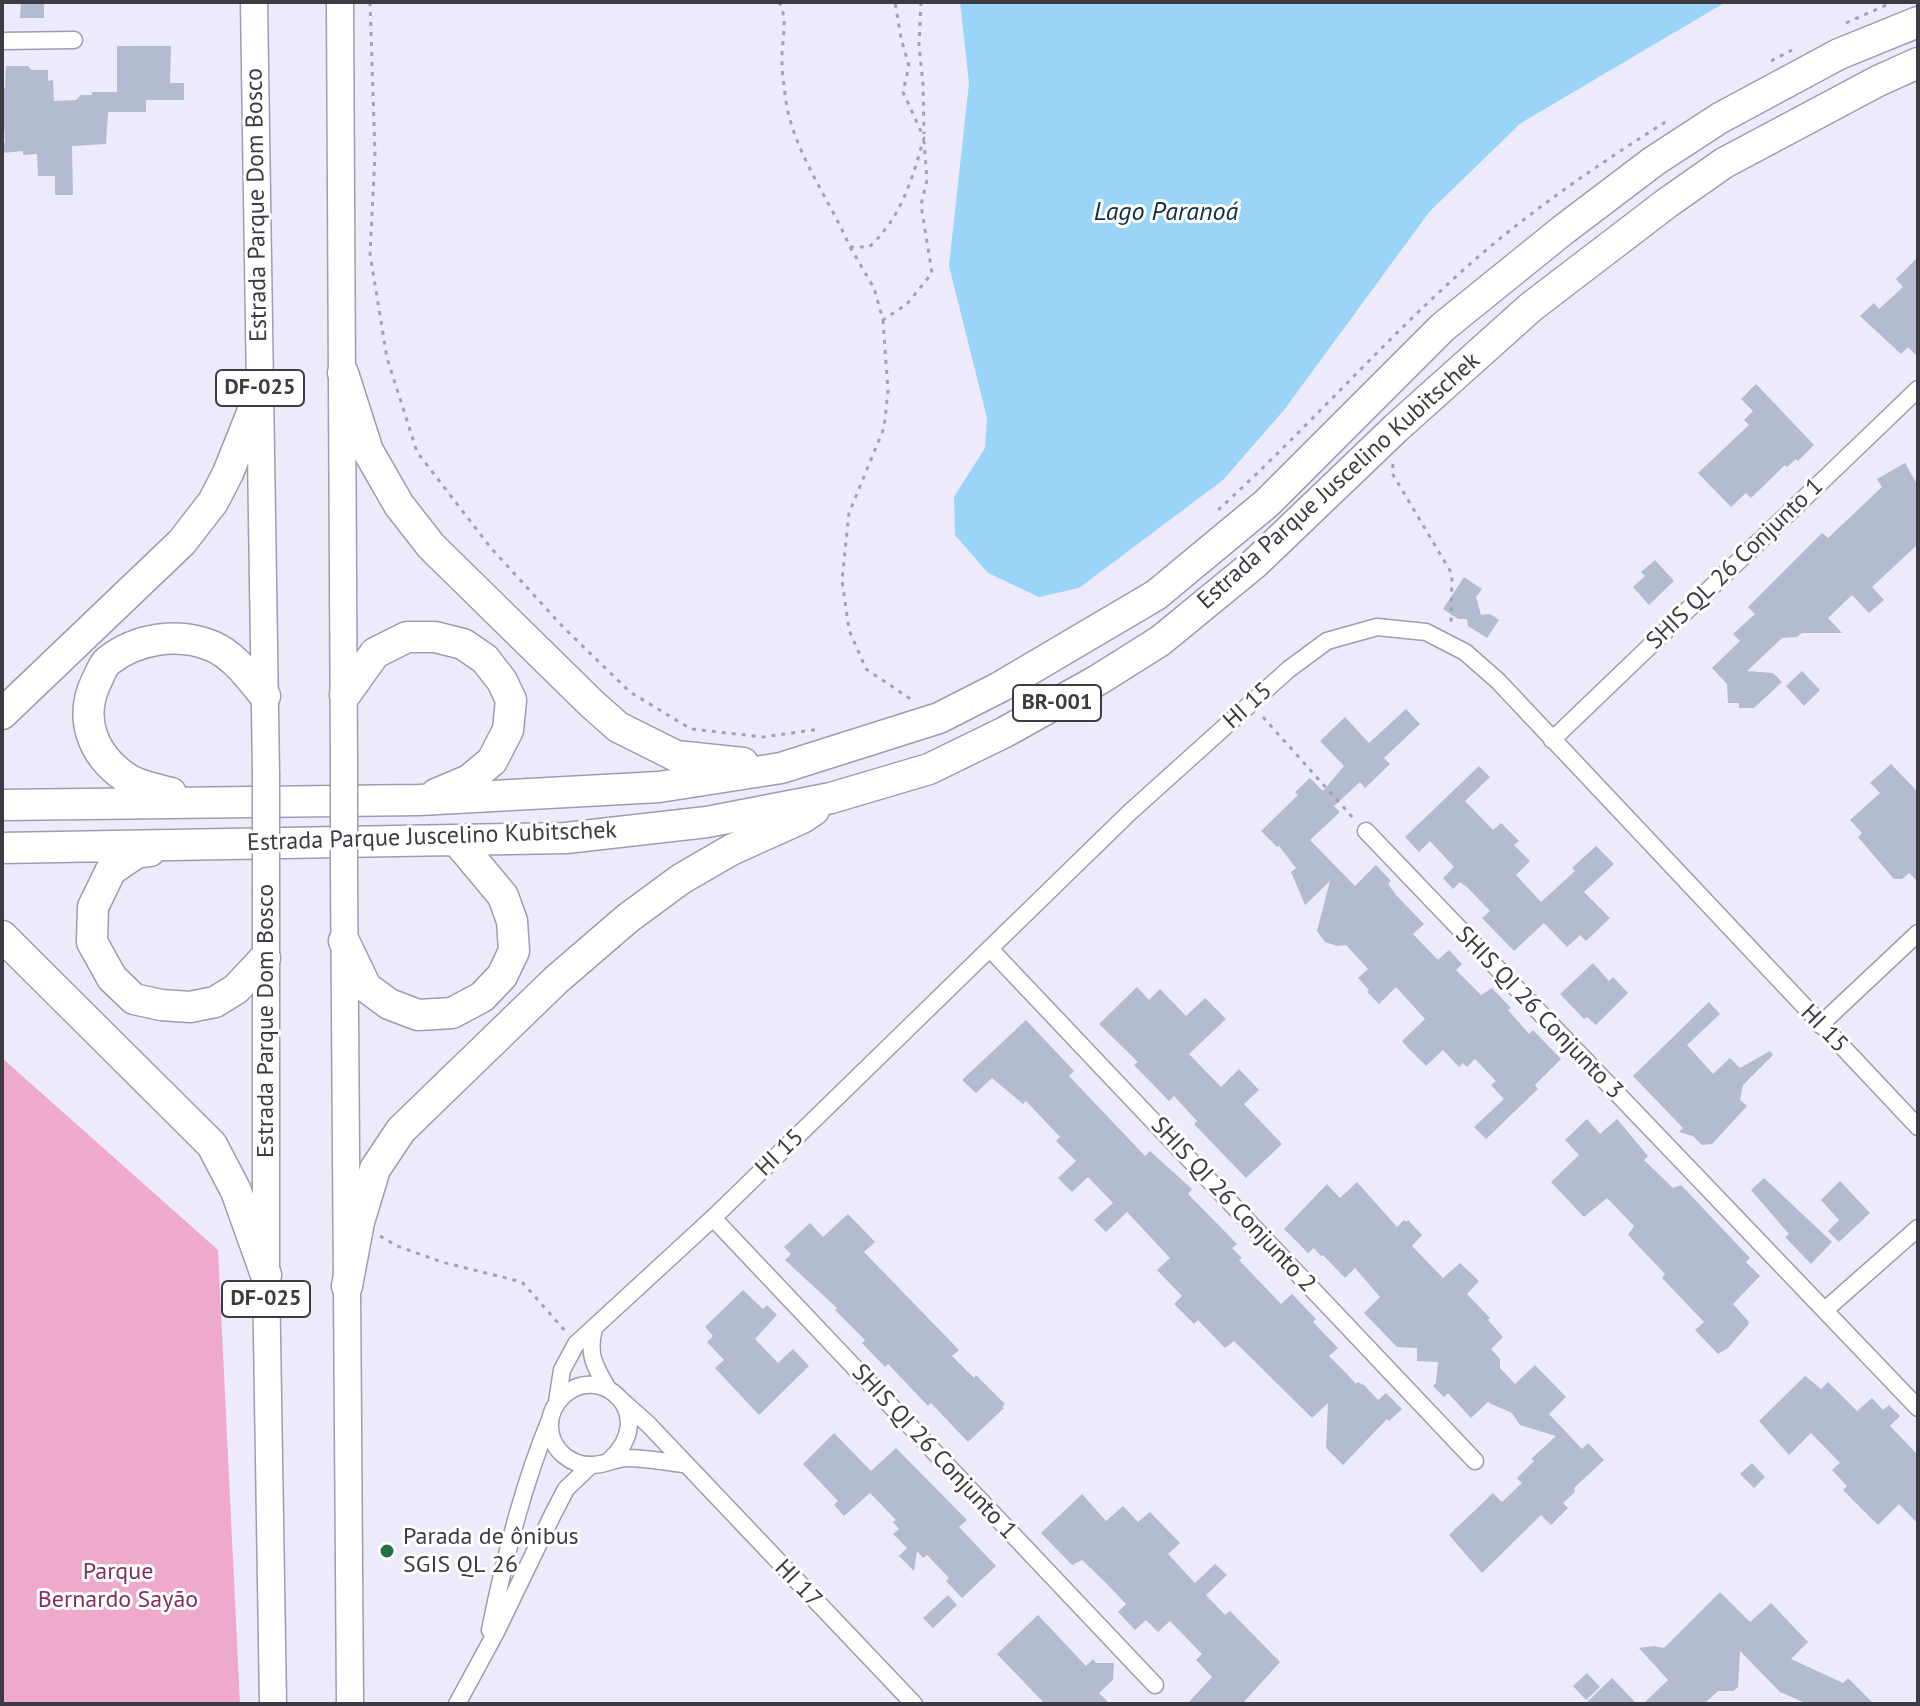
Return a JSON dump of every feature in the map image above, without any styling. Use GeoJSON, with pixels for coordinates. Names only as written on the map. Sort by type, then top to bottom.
{"type":"FeatureCollection","features":[{"type":"Feature","properties":{"kind":"highway","name":"Estrada Parque Juscelino Kubitschek"},"geometry":{"type":"LineString","coordinates":[[2,805],[419,800],[659,787],[781,768],[939,718],[1000,687],[1156,595],[1267,503],[1443,327],[1654,161],[1720,118],[1827,61],[1918,22]]}},
{"type":"Feature","properties":{"kind":"highway","name":"Estrada Parque Juscelino Kubitschek"},"geometry":{"type":"LineString","coordinates":[[2,848],[566,838],[707,822],[831,798],[929,769],[1005,732],[1160,641],[1254,564],[1396,428],[1531,307],[1667,203],[1724,163],[1918,63]]}},
{"type":"Feature","properties":{"kind":"highway"},"geometry":{"type":"LineString","coordinates":[[343,373],[368,451],[399,505],[431,546],[591,703],[618,727],[676,756],[781,768]]}},
{"type":"Feature","properties":{"kind":"highway"},"geometry":{"type":"LineString","coordinates":[[2,714],[182,542],[213,502],[260,393]]}},
{"type":"Feature","properties":{"kind":"highway"},"geometry":{"type":"LineString","coordinates":[[196,801],[127,779],[106,761],[90,735],[88,699],[106,662],[141,643],[178,637],[214,646],[239,666],[265,696]]}},
{"type":"Feature","properties":{"kind":"highway"},"geometry":{"type":"LineString","coordinates":[[345,695],[375,653],[407,637],[435,637],[463,644],[485,659],[502,681],[511,700],[508,730],[492,761],[469,780],[419,800]]}},
{"type":"Feature","properties":{"kind":"highway"},"geometry":{"type":"LineString","coordinates":[[347,1286],[359,1222],[375,1169],[401,1130],[556,980],[628,918],[681,879],[731,850],[802,818],[831,798]]}},
{"type":"Feature","properties":{"kind":"highway"},"geometry":{"type":"LineString","coordinates":[[344,941],[366,987],[389,1004],[418,1015],[430,1015],[452,1013],[482,997],[502,976],[514,951],[512,921],[503,896],[458,842]]}},
{"type":"Feature","properties":{"kind":"highway"},"geometry":{"type":"LineString","coordinates":[[183,845],[136,853],[111,870],[93,907],[92,942],[112,978],[134,999],[190,1007],[215,1002],[236,989],[265,958]]}},
{"type":"Feature","properties":{"kind":"highway"},"geometry":{"type":"LineString","coordinates":[[2,936],[212,1145],[236,1191],[266,1275]]}},
{"type":"Feature","properties":{"kind":"main road","name":"Estrada Parque Dom Bosco"},"geometry":{"type":"LineString","coordinates":[[254,2],[266,775],[266,1275],[273,1704]]}},
{"type":"Feature","properties":{"kind":"main road"},"geometry":{"type":"LineString","coordinates":[[340,2],[350,1704]]}},
{"type":"Feature","properties":{"kind":"street"},"geometry":{"type":"LineString","coordinates":[[2,41],[74,40]]}},
{"type":"Feature","properties":{"kind":"street","name":"SHIS QL 26 Conjunto 1"},"geometry":{"type":"LineString","coordinates":[[1552,740],[1918,389]]}},
{"type":"Feature","properties":{"kind":"street","name":"HI 15"},"geometry":{"type":"LineString","coordinates":[[557,1402],[562,1370],[576,1344],[713,1218],[1129,813],[1289,669],[1327,641],[1377,627],[1426,632],[1465,652],[1498,681],[1918,1127]]}},
{"type":"Feature","properties":{"kind":"street","name":"SHIS QI 26 Conjunto 3"},"geometry":{"type":"LineString","coordinates":[[1366,831],[1918,1408]]}},
{"type":"Feature","properties":{"kind":"street"},"geometry":{"type":"LineString","coordinates":[[1820,1025],[1918,933]]}},
{"type":"Feature","properties":{"kind":"street","name":"SHIS QI 26 Conjunto 2"},"geometry":{"type":"LineString","coordinates":[[991,950],[1475,1461]]}},
{"type":"Feature","properties":{"kind":"street","name":"SHIS QI 26 Conjunto 1"},"geometry":{"type":"LineString","coordinates":[[713,1218],[1155,1685]]}},
{"type":"Feature","properties":{"kind":"street"},"geometry":{"type":"LineString","coordinates":[[1825,1310],[1918,1228]]}},
{"type":"Feature","properties":{"kind":"street"},"geometry":{"type":"LineString","coordinates":[[594,1329],[589,1346],[591,1356],[628,1414],[630,1432],[623,1448],[610,1460]]}},
{"type":"Feature","properties":{"kind":"street"},"geometry":{"type":"LineString","coordinates":[[486,1650],[522,1500],[557,1402],[567,1392],[580,1386],[594,1385],[614,1394]]}},
{"type":"Feature","properties":{"kind":"street","name":"HI 17"},"geometry":{"type":"LineString","coordinates":[[614,1394],[648,1424],[914,1704]]}},
{"type":"Feature","properties":{"kind":"street"},"geometry":{"type":"LineString","coordinates":[[550,1421],[551,1437],[560,1452],[573,1462],[590,1466]]}},
{"type":"Feature","properties":{"kind":"street"},"geometry":{"type":"LineString","coordinates":[[457,1704],[566,1489],[590,1466],[610,1460],[642,1459],[683,1464]]}},
{"type":"Feature","properties":{"kind":"path"},"geometry":{"type":"LineString","coordinates":[[370,2],[375,154],[370,254],[387,358],[417,452],[491,548],[563,627],[630,692],[691,729],[763,737],[825,728]]}},
{"type":"Feature","properties":{"kind":"path"},"geometry":{"type":"LineString","coordinates":[[779,2],[784,10],[781,61],[785,99],[795,139],[874,288],[883,320],[888,391],[884,428],[849,513],[842,580],[849,630],[866,669],[916,702]]}},
{"type":"Feature","properties":{"kind":"path"},"geometry":{"type":"LineString","coordinates":[[850,247],[869,247],[884,234],[899,213],[924,138],[903,92],[909,66],[895,2]]}},
{"type":"Feature","properties":{"kind":"path"},"geometry":{"type":"LineString","coordinates":[[883,320],[907,304],[932,273],[921,205],[927,180],[919,45],[921,2]]}},
{"type":"Feature","properties":{"kind":"path"},"geometry":{"type":"LineString","coordinates":[[1396,428],[1392,473],[1452,574],[1451,625],[1426,632]]}},
{"type":"Feature","properties":{"kind":"path"},"geometry":{"type":"LineString","coordinates":[[1258,711],[1366,831]]}},
{"type":"Feature","properties":{"kind":"path"},"geometry":{"type":"LineString","coordinates":[[359,1222],[397,1246],[442,1262],[522,1282],[576,1344]]}},
{"type":"Feature","properties":{"kind":"green space","name":"Parque Bernardo Sayão"},"geometry":{"type":"Polygon","coordinates":[[[2,1058],[218,1250],[240,1704],[2,1704],[2,1058]]]}},
{"type":"Feature","properties":{"kind":"water","name":"Lago Paranoá"},"geometry":{"type":"Polygon","coordinates":[[[960,2],[1726,2],[1521,123],[1430,211],[1284,410],[1223,480],[1079,588],[1039,597],[988,573],[955,535],[954,497],[985,448],[987,418],[949,266],[969,83],[960,2]]]}},
{"type":"Feature","properties":{"kind":"building"},"geometry":{"type":"Polygon","coordinates":[[[21,2],[44,2],[44,18],[20,18],[21,2]]]}},
{"type":"Feature","properties":{"kind":"building"},"geometry":{"type":"Polygon","coordinates":[[[117,46],[171,46],[170,83],[184,83],[184,100],[146,100],[146,112],[108,112],[106,144],[72,146],[73,195],[55,195],[55,176],[38,176],[37,154],[23,155],[23,151],[2,153],[5,141],[2,89],[5,88],[6,66],[48,70],[48,81],[53,80],[54,101],[76,100],[81,95],[92,95],[92,92],[117,92],[117,46]]]}},
{"type":"Feature","properties":{"kind":"building"},"geometry":{"type":"Polygon","coordinates":[[[1918,257],[1918,357],[1908,347],[1901,354],[1860,316],[1874,303],[1879,309],[1903,287],[1896,279],[1918,257]]]}},
{"type":"Feature","properties":{"kind":"building"},"geometry":{"type":"Polygon","coordinates":[[[1756,384],[1814,445],[1798,461],[1796,459],[1787,467],[1785,465],[1751,498],[1746,493],[1731,507],[1698,473],[1749,425],[1744,420],[1753,411],[1741,399],[1756,384]]]}},
{"type":"Feature","properties":{"kind":"building"},"geometry":{"type":"Polygon","coordinates":[[[1905,463],[1918,486],[1918,544],[1872,587],[1884,600],[1869,613],[1852,595],[1828,618],[1842,633],[1802,633],[1797,637],[1782,638],[1747,671],[1773,673],[1782,682],[1754,708],[1739,708],[1739,703],[1728,703],[1727,684],[1712,668],[1740,641],[1733,634],[1755,614],[1748,607],[1822,533],[1828,538],[1882,487],[1877,479],[1905,463]]]}},
{"type":"Feature","properties":{"kind":"building"},"geometry":{"type":"Polygon","coordinates":[[[1655,560],[1674,581],[1649,605],[1633,587],[1645,576],[1641,572],[1655,560]]]}},
{"type":"Feature","properties":{"kind":"building"},"geometry":{"type":"Polygon","coordinates":[[[1464,577],[1482,589],[1476,597],[1481,615],[1490,614],[1499,620],[1487,638],[1468,626],[1467,619],[1458,619],[1443,609],[1464,577]]]}},
{"type":"Feature","properties":{"kind":"building"},"geometry":{"type":"Polygon","coordinates":[[[1802,671],[1820,690],[1804,706],[1786,686],[1802,671]]]}},
{"type":"Feature","properties":{"kind":"building"},"geometry":{"type":"Polygon","coordinates":[[[1406,709],[1420,724],[1384,758],[1390,764],[1365,788],[1360,782],[1334,806],[1340,812],[1310,840],[1355,886],[1376,865],[1391,881],[1388,884],[1397,896],[1424,924],[1413,934],[1438,960],[1449,950],[1462,964],[1456,970],[1481,995],[1492,988],[1529,1034],[1533,1030],[1561,1059],[1535,1085],[1538,1089],[1486,1139],[1474,1127],[1504,1099],[1491,1085],[1496,1081],[1475,1059],[1467,1067],[1463,1063],[1459,1067],[1443,1050],[1426,1066],[1408,1048],[1402,1041],[1425,1019],[1396,987],[1379,1004],[1367,992],[1369,990],[1358,978],[1368,969],[1346,945],[1325,942],[1317,931],[1330,881],[1305,905],[1291,872],[1296,868],[1279,846],[1261,831],[1298,795],[1295,792],[1310,778],[1323,791],[1344,766],[1320,741],[1345,717],[1369,743],[1406,709]]]}},
{"type":"Feature","properties":{"kind":"building"},"geometry":{"type":"Polygon","coordinates":[[[1891,764],[1918,792],[1918,882],[1909,873],[1902,879],[1894,879],[1858,837],[1862,833],[1850,820],[1880,793],[1870,783],[1891,764]]]}},
{"type":"Feature","properties":{"kind":"building"},"geometry":{"type":"Polygon","coordinates":[[[1479,766],[1490,777],[1465,801],[1493,830],[1501,823],[1519,841],[1514,845],[1530,861],[1516,875],[1541,902],[1575,871],[1572,868],[1596,846],[1614,864],[1584,892],[1610,918],[1586,941],[1580,935],[1567,947],[1544,923],[1514,951],[1482,918],[1490,911],[1467,887],[1460,882],[1453,889],[1443,878],[1454,867],[1430,841],[1419,852],[1405,837],[1479,766]]]}},
{"type":"Feature","properties":{"kind":"building"},"geometry":{"type":"Polygon","coordinates":[[[1593,963],[1609,981],[1613,977],[1628,993],[1596,1025],[1587,1017],[1584,1019],[1560,994],[1593,963]]]}},
{"type":"Feature","properties":{"kind":"building"},"geometry":{"type":"Polygon","coordinates":[[[1137,987],[1149,1000],[1160,989],[1186,1016],[1205,998],[1226,1019],[1189,1054],[1221,1087],[1239,1069],[1259,1090],[1244,1104],[1282,1144],[1246,1178],[1194,1124],[1197,1121],[1174,1096],[1169,1101],[1134,1065],[1138,1062],[1099,1024],[1137,987]]]}},
{"type":"Feature","properties":{"kind":"building"},"geometry":{"type":"Polygon","coordinates":[[[1709,1002],[1720,1014],[1687,1045],[1713,1074],[1730,1058],[1740,1068],[1770,1051],[1773,1055],[1743,1085],[1740,1100],[1747,1106],[1712,1144],[1702,1145],[1693,1136],[1679,1132],[1683,1128],[1633,1076],[1709,1002]]]}},
{"type":"Feature","properties":{"kind":"building"},"geometry":{"type":"Polygon","coordinates":[[[1026,1020],[1074,1071],[1069,1076],[1145,1156],[1150,1151],[1192,1189],[1188,1194],[1237,1244],[1232,1248],[1242,1258],[1239,1260],[1281,1304],[1292,1294],[1316,1319],[1313,1322],[1338,1348],[1329,1356],[1356,1384],[1365,1386],[1378,1400],[1386,1393],[1402,1409],[1389,1421],[1387,1419],[1343,1465],[1326,1448],[1328,1403],[1312,1418],[1234,1341],[1225,1348],[1198,1320],[1194,1324],[1174,1304],[1182,1296],[1157,1270],[1170,1258],[1127,1212],[1106,1232],[1094,1220],[1113,1203],[1088,1177],[1072,1192],[1058,1178],[1076,1161],[1056,1141],[1060,1137],[1026,1101],[1023,1104],[992,1078],[976,1093],[962,1080],[1026,1020]]]}},
{"type":"Feature","properties":{"kind":"building"},"geometry":{"type":"Polygon","coordinates":[[[1587,1119],[1600,1134],[1617,1119],[1648,1156],[1644,1160],[1673,1188],[1681,1185],[1750,1258],[1746,1262],[1760,1276],[1733,1304],[1749,1322],[1748,1325],[1728,1348],[1718,1354],[1695,1330],[1704,1322],[1662,1278],[1665,1274],[1628,1235],[1634,1226],[1607,1198],[1584,1217],[1551,1182],[1579,1155],[1565,1140],[1587,1119]]]}},
{"type":"Feature","properties":{"kind":"building"},"geometry":{"type":"Polygon","coordinates":[[[1764,1178],[1832,1242],[1811,1264],[1785,1237],[1789,1234],[1751,1190],[1764,1178]]]}},
{"type":"Feature","properties":{"kind":"building"},"geometry":{"type":"Polygon","coordinates":[[[1840,1181],[1870,1213],[1839,1242],[1828,1231],[1839,1220],[1821,1200],[1840,1181]]]}},
{"type":"Feature","properties":{"kind":"building"},"geometry":{"type":"Polygon","coordinates":[[[1357,1182],[1397,1227],[1408,1220],[1422,1235],[1412,1246],[1443,1278],[1460,1263],[1479,1281],[1467,1294],[1503,1337],[1491,1349],[1500,1359],[1500,1368],[1515,1384],[1535,1365],[1566,1397],[1549,1414],[1582,1449],[1588,1443],[1604,1460],[1574,1488],[1575,1492],[1563,1503],[1568,1508],[1551,1525],[1541,1515],[1482,1573],[1449,1535],[1493,1493],[1502,1502],[1522,1483],[1517,1478],[1534,1461],[1531,1459],[1556,1436],[1520,1425],[1512,1413],[1489,1401],[1471,1418],[1448,1393],[1444,1397],[1433,1386],[1438,1362],[1417,1361],[1417,1348],[1397,1347],[1364,1313],[1380,1297],[1355,1268],[1345,1278],[1323,1255],[1314,1248],[1308,1253],[1284,1229],[1327,1184],[1340,1198],[1357,1182]]]}},
{"type":"Feature","properties":{"kind":"building"},"geometry":{"type":"Polygon","coordinates":[[[848,1214],[875,1242],[864,1252],[959,1350],[952,1356],[1005,1404],[968,1442],[888,1364],[885,1367],[862,1343],[865,1340],[835,1310],[837,1308],[785,1260],[791,1254],[784,1247],[810,1223],[823,1237],[848,1214]]]}},
{"type":"Feature","properties":{"kind":"building"},"geometry":{"type":"Polygon","coordinates":[[[743,1290],[763,1309],[767,1305],[777,1315],[755,1339],[778,1363],[793,1349],[809,1366],[759,1415],[715,1368],[724,1360],[707,1342],[713,1336],[705,1327],[743,1290]]]}},
{"type":"Feature","properties":{"kind":"building"},"geometry":{"type":"Polygon","coordinates":[[[1805,1376],[1821,1389],[1828,1382],[1857,1411],[1872,1398],[1883,1410],[1889,1405],[1900,1416],[1890,1426],[1918,1455],[1918,1524],[1899,1504],[1878,1525],[1843,1490],[1847,1486],[1832,1470],[1840,1463],[1811,1433],[1789,1455],[1759,1421],[1805,1376]]]}},
{"type":"Feature","properties":{"kind":"building"},"geometry":{"type":"Polygon","coordinates":[[[834,1433],[871,1471],[896,1448],[967,1520],[959,1527],[996,1566],[962,1598],[946,1581],[949,1578],[927,1555],[923,1558],[917,1551],[914,1571],[899,1556],[907,1548],[893,1534],[899,1529],[893,1522],[896,1520],[870,1493],[844,1516],[834,1505],[838,1501],[803,1464],[834,1433]]]}},
{"type":"Feature","properties":{"kind":"building"},"geometry":{"type":"Polygon","coordinates":[[[1752,1463],[1765,1477],[1754,1488],[1740,1474],[1752,1463]]]}},
{"type":"Feature","properties":{"kind":"building"},"geometry":{"type":"Polygon","coordinates":[[[1082,1494],[1106,1521],[1123,1506],[1138,1522],[1150,1512],[1180,1543],[1168,1554],[1195,1583],[1215,1564],[1227,1575],[1206,1595],[1225,1615],[1230,1611],[1280,1662],[1242,1704],[1187,1704],[1212,1677],[1196,1660],[1202,1654],[1170,1621],[1158,1632],[1146,1620],[1135,1630],[1118,1612],[1126,1604],[1105,1582],[1082,1560],[1072,1565],[1041,1533],[1082,1494]]]}},
{"type":"Feature","properties":{"kind":"building"},"geometry":{"type":"Polygon","coordinates":[[[1720,1592],[1750,1622],[1771,1603],[1808,1642],[1791,1659],[1843,1683],[1848,1678],[1874,1704],[1808,1704],[1780,1692],[1740,1651],[1738,1687],[1733,1691],[1718,1691],[1704,1704],[1643,1704],[1668,1680],[1639,1648],[1664,1648],[1720,1592]]]}},
{"type":"Feature","properties":{"kind":"building"},"geometry":{"type":"Polygon","coordinates":[[[948,1595],[957,1605],[933,1628],[923,1618],[948,1595]]]}},
{"type":"Feature","properties":{"kind":"building"},"geometry":{"type":"Polygon","coordinates":[[[1038,1615],[1086,1666],[1093,1659],[1096,1663],[1114,1663],[1113,1680],[1099,1693],[1110,1704],[1045,1704],[997,1654],[1038,1615]]]}},
{"type":"Feature","properties":{"kind":"building"},"geometry":{"type":"Polygon","coordinates":[[[1587,1673],[1600,1687],[1586,1700],[1573,1686],[1587,1673]]]}},
{"type":"Feature","properties":{"kind":"building"},"geometry":{"type":"Polygon","coordinates":[[[1612,1678],[1637,1704],[1585,1704],[1612,1678]]]}},
{"type":"Feature","properties":{"kind":"place","name":"Parada de ônibus SGIS QL 26"},"geometry":{"type":"Point","coordinates":[387,1551]}}]}
